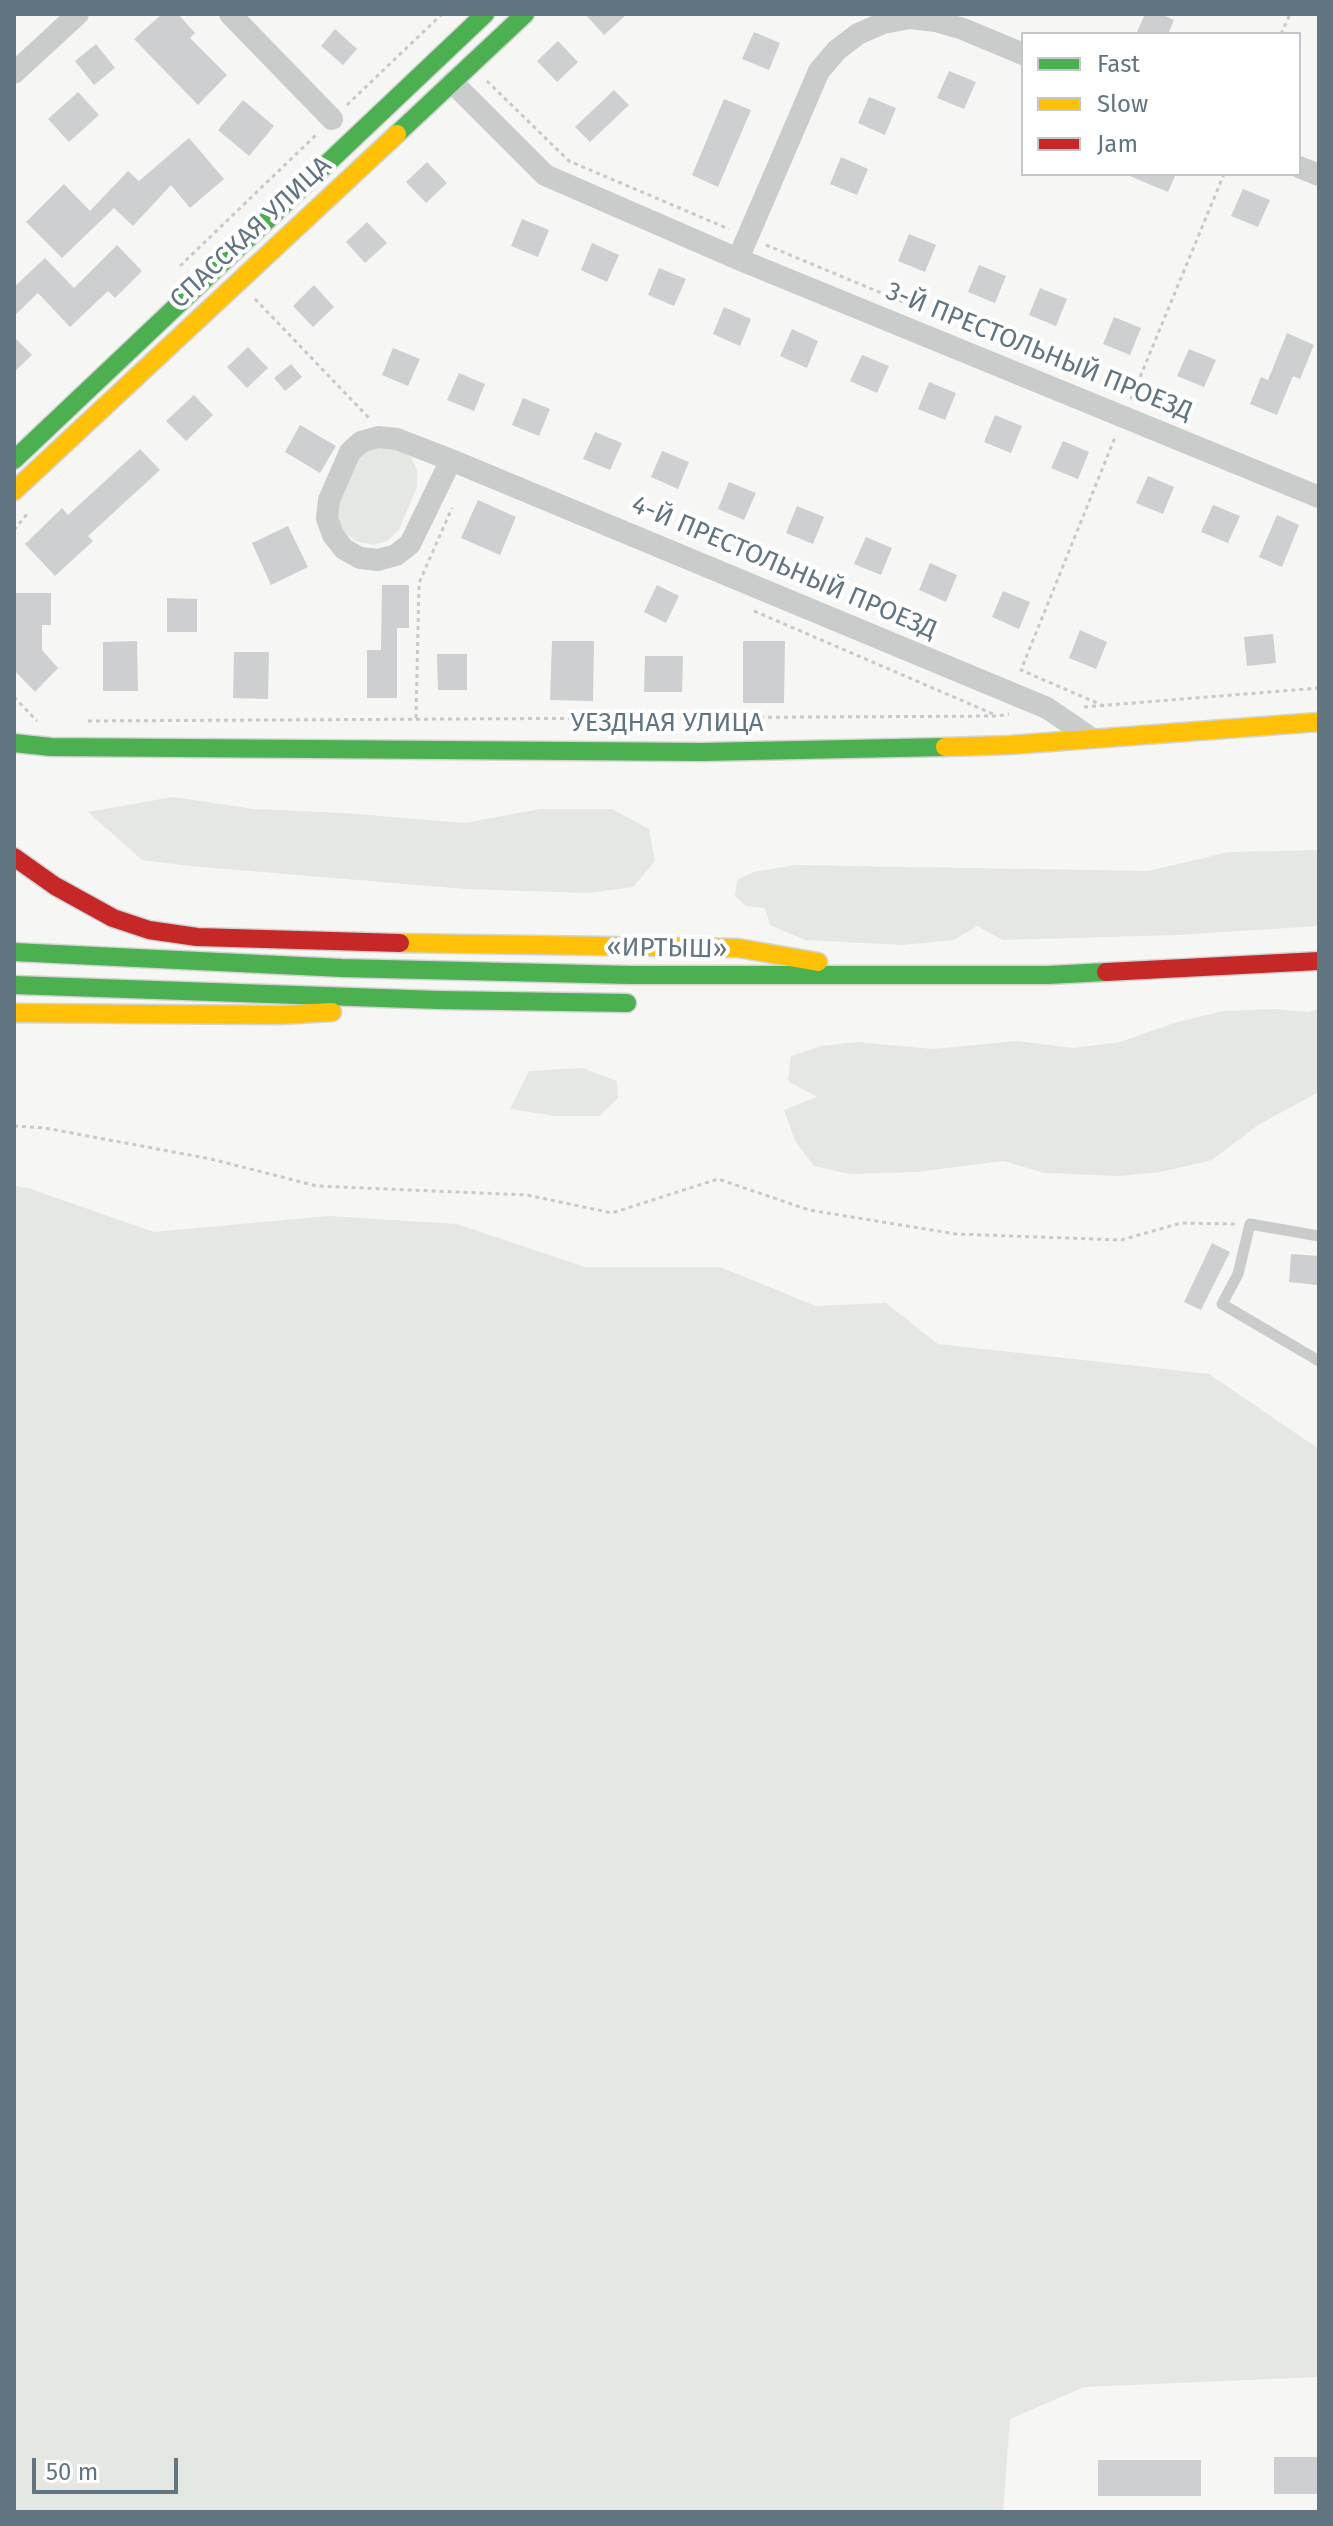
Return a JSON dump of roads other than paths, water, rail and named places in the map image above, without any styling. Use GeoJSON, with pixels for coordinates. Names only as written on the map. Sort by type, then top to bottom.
{"type":"FeatureCollection","features":[{"type":"Feature","properties":{"kind":"main road","name":"СПАССКАЯ УЛИЦА"},"geometry":{"type":"LineString","coordinates":[[14,460],[485,14]]}},
{"type":"Feature","properties":{"kind":"main road","name":"СПАССКАЯ УЛИЦА"},"geometry":{"type":"LineString","coordinates":[[14,491],[525,14]]}},
{"type":"Feature","properties":{"kind":"main road","name":"УЕЗДНАЯ УЛИЦА"},"geometry":{"type":"LineString","coordinates":[[14,743],[66,747],[701,752],[1010,745],[1319,722]]}},
{"type":"Feature","properties":{"kind":"main road"},"geometry":{"type":"LineString","coordinates":[[14,857],[55,886],[113,918],[149,930],[197,937],[738,948],[891,976]]}},
{"type":"Feature","properties":{"kind":"main road","name":"«ИРТЫШ»"},"geometry":{"type":"LineString","coordinates":[[14,952],[342,968],[643,975],[1048,975],[1319,961]]}},
{"type":"Feature","properties":{"kind":"main road","name":"«ИРТЫШ»"},"geometry":{"type":"LineString","coordinates":[[14,985],[438,1000],[644,1003]]}},
{"type":"Feature","properties":{"kind":"main road"},"geometry":{"type":"LineString","coordinates":[[14,1013],[279,1015],[363,1011],[438,1000]]}},
{"type":"Feature","properties":{"kind":"street"},"geometry":{"type":"LineString","coordinates":[[14,73],[78,14]]}},
{"type":"Feature","properties":{"kind":"street"},"geometry":{"type":"LineString","coordinates":[[230,14],[332,119]]}},
{"type":"Feature","properties":{"kind":"street"},"geometry":{"type":"LineString","coordinates":[[738,259],[819,71],[837,50],[858,34],[883,23],[910,18],[936,21],[1021,53]]}},
{"type":"Feature","properties":{"kind":"street","name":"3-Й ПРЕСТОЛЬНЫЙ ПРОЕЗД"},"geometry":{"type":"LineString","coordinates":[[453,83],[545,175],[738,259],[1319,497]]}},
{"type":"Feature","properties":{"kind":"street","name":"4-Й ПРЕСТОЛЬНЫЙ ПРОЕЗД"},"geometry":{"type":"LineString","coordinates":[[451,460],[410,544],[396,555],[378,560],[360,558],[344,549],[333,535],[327,518],[329,500],[350,452],[361,442],[378,437],[397,439],[451,460],[1047,708],[1091,738]]}},
{"type":"Feature","properties":{"kind":"lane"},"geometry":{"type":"LineString","coordinates":[[1319,1236],[1250,1224],[1238,1274],[1222,1304],[1319,1361]]}}]}
